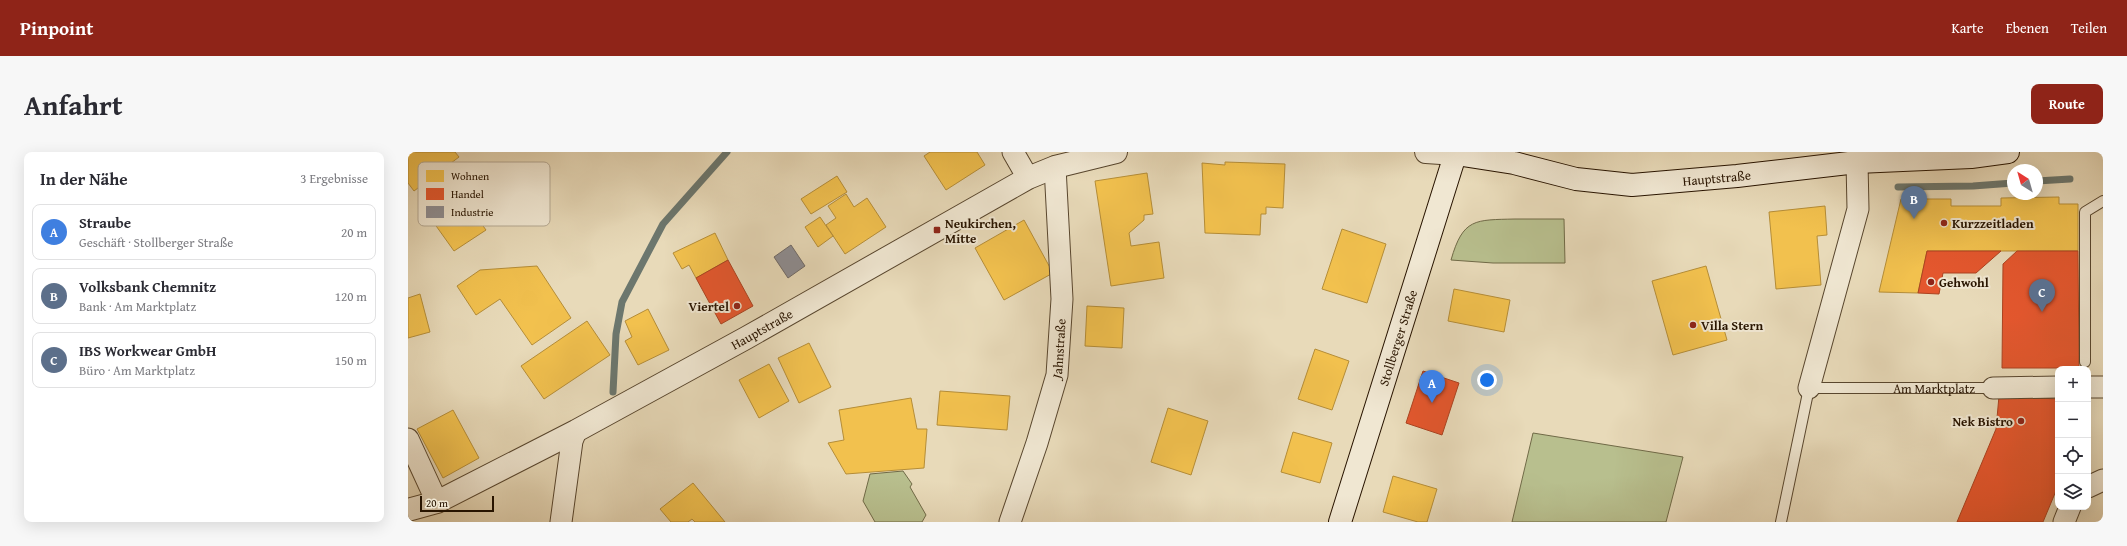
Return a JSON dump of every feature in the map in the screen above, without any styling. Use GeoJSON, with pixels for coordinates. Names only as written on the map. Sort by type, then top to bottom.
{"type":"FeatureCollection","features":[{"type":"Feature","properties":{"kind":"main road","name":"Hauptstraße"},"geometry":{"type":"LineString","coordinates":[[408,510],[437,502],[576,431],[746,338],[1028,178],[1055,167],[1116,152]]}},
{"type":"Feature","properties":{"kind":"main road","name":"Hauptstraße"},"geometry":{"type":"LineString","coordinates":[[1426,152],[1456,153],[1514,163],[1576,179],[1632,184],[1737,176],[1857,162],[1971,158],[2008,152]]}},
{"type":"Feature","properties":{"kind":"main road","name":"Stollberger Straße"},"geometry":{"type":"LineString","coordinates":[[1340,522],[1456,153]]}},
{"type":"Feature","properties":{"kind":"street"},"geometry":{"type":"LineString","coordinates":[[1013,152],[1028,178]]}},
{"type":"Feature","properties":{"kind":"street"},"geometry":{"type":"LineString","coordinates":[[1809,388],[1858,209],[1857,162]]}},
{"type":"Feature","properties":{"kind":"street","name":"Jahnstraße"},"geometry":{"type":"LineString","coordinates":[[1010,522],[1037,443],[1057,375],[1062,299],[1055,167]]}},
{"type":"Feature","properties":{"kind":"street","name":"Am Marktplatz"},"geometry":{"type":"LineString","coordinates":[[1994,388],[2055,387]]}},
{"type":"Feature","properties":{"kind":"street"},"geometry":{"type":"LineString","coordinates":[[2091,387],[2103,387]]}},
{"type":"Feature","properties":{"kind":"street"},"geometry":{"type":"LineString","coordinates":[[561,522],[572,440],[576,431]]}},
{"type":"Feature","properties":{"kind":"street"},"geometry":{"type":"LineString","coordinates":[[408,439],[437,502]]}},
{"type":"Feature","properties":{"kind":"street"},"geometry":{"type":"LineString","coordinates":[[2091,486],[2103,480]]}},
{"type":"Feature","properties":{"kind":"street"},"geometry":{"type":"LineString","coordinates":[[2064,522],[2069,510]]}},
{"type":"Feature","properties":{"kind":"lane"},"geometry":{"type":"LineString","coordinates":[[2085,362],[2085,212],[2103,201]]}},
{"type":"Feature","properties":{"kind":"lane","name":"Am Marktplatz"},"geometry":{"type":"LineString","coordinates":[[1809,388],[1994,388]]}},
{"type":"Feature","properties":{"kind":"lane"},"geometry":{"type":"LineString","coordinates":[[1781,522],[1809,388]]}},
{"type":"Feature","properties":{"kind":"green space"},"geometry":{"type":"Polygon","coordinates":[[[1564,219],[1565,263],[1493,263],[1451,260],[1460,236],[1472,224],[1480,221],[1564,219]]]}},
{"type":"Feature","properties":{"kind":"green space"},"geometry":{"type":"Polygon","coordinates":[[[1533,433],[1683,457],[1666,522],[1512,522],[1533,433]]]}},
{"type":"Feature","properties":{"kind":"green space"},"geometry":{"type":"Polygon","coordinates":[[[903,471],[912,484],[910,487],[926,515],[922,522],[875,522],[863,501],[870,474],[903,471]]]}},
{"type":"Feature","properties":{"kind":"building: Wohnen"},"geometry":{"type":"Polygon","coordinates":[[[408,152],[455,152],[459,157],[452,162],[418,162],[418,188],[414,191],[408,183],[408,152]]]}},
{"type":"Feature","properties":{"kind":"building: Wohnen"},"geometry":{"type":"Polygon","coordinates":[[[930,152],[977,152],[985,165],[946,190],[924,156],[930,152]]]}},
{"type":"Feature","properties":{"kind":"building: Wohnen"},"geometry":{"type":"Polygon","coordinates":[[[1225,162],[1285,164],[1283,208],[1266,207],[1266,214],[1261,214],[1260,235],[1205,233],[1202,163],[1225,165],[1225,162]]]}},
{"type":"Feature","properties":{"kind":"building: Wohnen"},"geometry":{"type":"Polygon","coordinates":[[[1147,173],[1153,214],[1144,215],[1144,220],[1129,233],[1131,246],[1159,242],[1164,278],[1111,286],[1095,181],[1147,173]]]}},
{"type":"Feature","properties":{"kind":"building: Wohnen"},"geometry":{"type":"Polygon","coordinates":[[[837,176],[847,192],[811,214],[801,199],[837,176]]]}},
{"type":"Feature","properties":{"kind":"building: Wohnen"},"geometry":{"type":"Polygon","coordinates":[[[846,194],[854,207],[867,198],[886,227],[845,254],[826,225],[836,218],[828,206],[846,194]]]}},
{"type":"Feature","properties":{"kind":"building: Wohnen"},"geometry":{"type":"Polygon","coordinates":[[[2043,197],[2059,197],[2059,204],[2078,204],[2078,251],[1927,251],[1918,293],[1879,292],[1901,199],[1951,199],[1951,206],[2001,206],[2001,198],[2007,198],[2007,200],[2043,200],[2043,197]]]}},
{"type":"Feature","properties":{"kind":"building: Wohnen"},"geometry":{"type":"Polygon","coordinates":[[[1825,206],[1827,235],[1817,236],[1821,285],[1776,289],[1769,212],[1825,206]]]}},
{"type":"Feature","properties":{"kind":"building: Wohnen"},"geometry":{"type":"Polygon","coordinates":[[[820,217],[833,236],[818,247],[805,227],[820,217]]]}},
{"type":"Feature","properties":{"kind":"building: Wohnen"},"geometry":{"type":"Polygon","coordinates":[[[1024,220],[1053,273],[1004,300],[975,248],[1024,220]]]}},
{"type":"Feature","properties":{"kind":"building: Wohnen"},"geometry":{"type":"Polygon","coordinates":[[[436,226],[483,226],[486,230],[454,251],[436,226]]]}},
{"type":"Feature","properties":{"kind":"building: Wohnen"},"geometry":{"type":"Polygon","coordinates":[[[1342,229],[1386,244],[1367,303],[1322,289],[1342,229]]]}},
{"type":"Feature","properties":{"kind":"building: Wohnen"},"geometry":{"type":"Polygon","coordinates":[[[715,233],[728,260],[696,278],[689,265],[682,269],[673,253],[715,233]]]}},
{"type":"Feature","properties":{"kind":"building: Wohnen"},"geometry":{"type":"Polygon","coordinates":[[[537,266],[571,318],[532,345],[500,299],[476,315],[457,286],[480,270],[537,266]]]}},
{"type":"Feature","properties":{"kind":"building: Wohnen","name":"Villa Stern"},"geometry":{"type":"Polygon","coordinates":[[[1706,266],[1727,340],[1673,355],[1652,281],[1706,266]]]}},
{"type":"Feature","properties":{"kind":"building: Wohnen"},"geometry":{"type":"Polygon","coordinates":[[[1454,289],[1510,300],[1504,332],[1448,321],[1454,289]]]}},
{"type":"Feature","properties":{"kind":"building: Wohnen"},"geometry":{"type":"Polygon","coordinates":[[[420,294],[430,332],[408,338],[408,298],[420,294]]]}},
{"type":"Feature","properties":{"kind":"building: Wohnen"},"geometry":{"type":"Polygon","coordinates":[[[1087,306],[1124,308],[1122,348],[1085,346],[1087,306]]]}},
{"type":"Feature","properties":{"kind":"building: Wohnen"},"geometry":{"type":"Polygon","coordinates":[[[648,309],[669,350],[638,365],[625,341],[632,337],[625,321],[648,309]]]}},
{"type":"Feature","properties":{"kind":"building: Wohnen"},"geometry":{"type":"Polygon","coordinates":[[[587,321],[610,355],[544,399],[521,366],[587,321]]]}},
{"type":"Feature","properties":{"kind":"building: Wohnen"},"geometry":{"type":"Polygon","coordinates":[[[809,343],[831,387],[799,403],[778,358],[809,343]]]}},
{"type":"Feature","properties":{"kind":"building: Wohnen"},"geometry":{"type":"Polygon","coordinates":[[[1315,349],[1349,361],[1332,410],[1298,399],[1315,349]]]}},
{"type":"Feature","properties":{"kind":"building: Wohnen"},"geometry":{"type":"Polygon","coordinates":[[[769,364],[789,401],[759,418],[739,380],[769,364]]]}},
{"type":"Feature","properties":{"kind":"building: Wohnen"},"geometry":{"type":"Polygon","coordinates":[[[940,391],[1010,396],[1007,430],[937,425],[940,391]]]}},
{"type":"Feature","properties":{"kind":"building: Wohnen"},"geometry":{"type":"Polygon","coordinates":[[[911,398],[917,429],[927,429],[924,468],[846,474],[828,443],[844,440],[839,410],[911,398]]]}},
{"type":"Feature","properties":{"kind":"building: Wohnen"},"geometry":{"type":"Polygon","coordinates":[[[1168,408],[1208,421],[1191,475],[1151,462],[1168,408]]]}},
{"type":"Feature","properties":{"kind":"building: Wohnen"},"geometry":{"type":"Polygon","coordinates":[[[453,410],[479,458],[443,478],[417,429],[453,410]]]}},
{"type":"Feature","properties":{"kind":"building: Wohnen"},"geometry":{"type":"Polygon","coordinates":[[[1293,432],[1332,443],[1320,483],[1281,472],[1293,432]]]}},
{"type":"Feature","properties":{"kind":"building: Wohnen"},"geometry":{"type":"Polygon","coordinates":[[[1393,476],[1437,489],[1427,522],[1418,522],[1383,512],[1393,476]]]}},
{"type":"Feature","properties":{"kind":"building: Wohnen"},"geometry":{"type":"Polygon","coordinates":[[[693,483],[725,522],[695,522],[692,519],[688,522],[671,522],[660,509],[693,483]]]}},
{"type":"Feature","properties":{"kind":"building: Handel"},"geometry":{"type":"Polygon","coordinates":[[[1927,251],[2001,251],[1976,273],[1943,273],[1939,294],[1918,293],[1927,251]]]}},
{"type":"Feature","properties":{"kind":"building: Handel"},"geometry":{"type":"Polygon","coordinates":[[[2017,251],[2078,251],[2079,366],[2055,366],[2055,368],[2002,368],[2003,264],[2017,251]]]}},
{"type":"Feature","properties":{"kind":"building: Handel"},"geometry":{"type":"Polygon","coordinates":[[[728,260],[753,306],[721,324],[696,278],[728,260]]]}},
{"type":"Feature","properties":{"kind":"building: Handel"},"geometry":{"type":"Polygon","coordinates":[[[1423,371],[1459,383],[1442,435],[1406,423],[1423,371]]]}},
{"type":"Feature","properties":{"kind":"building: Handel"},"geometry":{"type":"Polygon","coordinates":[[[1999,396],[2055,399],[2055,493],[2043,522],[1957,522],[1996,429],[1999,396]]]}},
{"type":"Feature","properties":{"kind":"building: Industrie"},"geometry":{"type":"Polygon","coordinates":[[[791,245],[805,266],[788,278],[774,257],[791,245]]]}},
{"type":"Feature","properties":{"kind":"waterway"},"geometry":{"type":"LineString","coordinates":[[613,392],[616,334],[622,302],[663,224],[727,152]]}},
{"type":"Feature","properties":{"kind":"waterway"},"geometry":{"type":"LineString","coordinates":[[2043,181],[2070,179]]}},
{"type":"Feature","properties":{"kind":"waterway"},"geometry":{"type":"LineString","coordinates":[[1898,187],[1973,186],[2007,183]]}},
{"type":"Feature","properties":{"kind":"place","name":"Volksbank Chemnitz"},"geometry":{"type":"Point","coordinates":[1914,219]}},
{"type":"Feature","properties":{"kind":"place","name":"Kurzzeitladen"},"geometry":{"type":"Point","coordinates":[1944,223]}},
{"type":"Feature","properties":{"kind":"place","name":"Neukirchen, Mitte"},"geometry":{"type":"Point","coordinates":[937,230]}},
{"type":"Feature","properties":{"kind":"place","name":"Gehwohl"},"geometry":{"type":"Point","coordinates":[1931,282]}},
{"type":"Feature","properties":{"kind":"place","name":"Viertel"},"geometry":{"type":"Point","coordinates":[737,306]}},
{"type":"Feature","properties":{"kind":"place","name":"IBS Workwear GmbH"},"geometry":{"type":"Point","coordinates":[2042,312]}},
{"type":"Feature","properties":{"kind":"place","name":"Villa Stern"},"geometry":{"type":"Point","coordinates":[1693,325]}},
{"type":"Feature","properties":{"kind":"place","name":"Straube"},"geometry":{"type":"Point","coordinates":[1432,403]}},
{"type":"Feature","properties":{"kind":"place","name":"Nek Bistro"},"geometry":{"type":"Point","coordinates":[2021,421]}}]}
